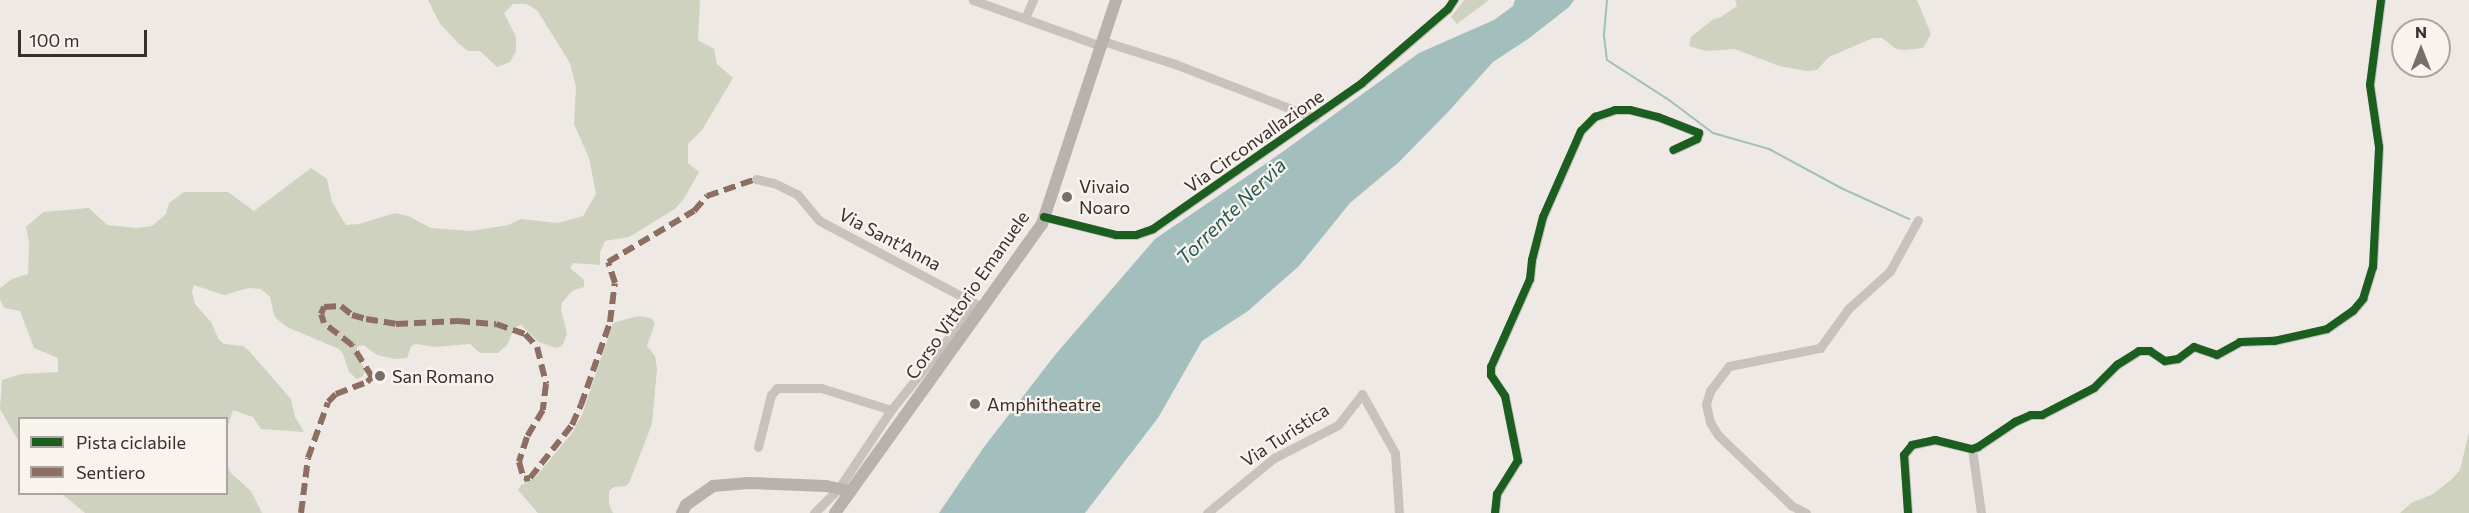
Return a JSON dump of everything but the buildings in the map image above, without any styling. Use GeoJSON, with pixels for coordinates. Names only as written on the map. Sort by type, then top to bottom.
{"type":"FeatureCollection","features":[{"type":"Feature","properties":{"kind":"main road","name":"Corso Vittorio Emanuele"},"geometry":{"type":"LineString","coordinates":[[835,513],[844,490],[942,362],[979,306],[1042,224],[1116,0]]}},
{"type":"Feature","properties":{"kind":"main road"},"geometry":{"type":"LineString","coordinates":[[682,513],[686,504],[713,486],[748,483],[844,490]]}},
{"type":"Feature","properties":{"kind":"street","name":"Via Circonvallazione"},"geometry":{"type":"LineString","coordinates":[[973,0],[1102,44],[1175,64],[1315,118]]}},
{"type":"Feature","properties":{"kind":"street"},"geometry":{"type":"LineString","coordinates":[[1025,18],[1033,0]]}},
{"type":"Feature","properties":{"kind":"street","name":"Via Circonvallazione"},"geometry":{"type":"LineString","coordinates":[[1044,217],[1101,232],[1128,236],[1144,233],[1315,118],[1362,83],[1448,9],[1454,0]]}},
{"type":"Feature","properties":{"kind":"street"},"geometry":{"type":"LineString","coordinates":[[1972,449],[2015,422],[2042,415],[2094,388],[2117,365],[2139,351],[2145,349],[2165,361],[2178,359],[2194,346],[2217,355],[2240,342],[2274,341],[2327,329],[2353,311],[2363,298],[2373,267],[2379,147],[2370,85],[2381,0]]}},
{"type":"Feature","properties":{"kind":"street"},"geometry":{"type":"LineString","coordinates":[[1495,513],[1497,494],[1518,461],[1506,396],[1491,375],[1491,367],[1530,279],[1532,260],[1543,218],[1581,130],[1594,117],[1615,110],[1630,110],[1658,117],[1699,133],[1697,139],[1672,150]]}},
{"type":"Feature","properties":{"kind":"street","name":"Via Sant'Anna"},"geometry":{"type":"LineString","coordinates":[[756,179],[774,183],[796,194],[820,221],[979,306]]}},
{"type":"Feature","properties":{"kind":"street"},"geometry":{"type":"LineString","coordinates":[[1806,513],[1792,506],[1718,435],[1710,422],[1706,404],[1710,392],[1729,366],[1820,348],[1848,309],[1890,271],[1918,220]]}},
{"type":"Feature","properties":{"kind":"street"},"geometry":{"type":"LineString","coordinates":[[814,513],[844,490],[891,410],[979,306]]}},
{"type":"Feature","properties":{"kind":"street"},"geometry":{"type":"LineString","coordinates":[[942,349],[942,362]]}},
{"type":"Feature","properties":{"kind":"street"},"geometry":{"type":"LineString","coordinates":[[758,447],[771,395],[777,388],[821,388],[891,410]]}},
{"type":"Feature","properties":{"kind":"street","name":"Via Turistica"},"geometry":{"type":"LineString","coordinates":[[1207,513],[1274,458],[1338,425],[1362,394],[1395,453],[1399,513]]}},
{"type":"Feature","properties":{"kind":"street"},"geometry":{"type":"LineString","coordinates":[[1908,513],[1904,464],[1907,449],[1912,445],[1935,440],[1948,441],[1972,449]]}},
{"type":"Feature","properties":{"kind":"street"},"geometry":{"type":"LineString","coordinates":[[1972,449],[1981,513]]}},
{"type":"Feature","properties":{"kind":"green space"},"geometry":{"type":"Polygon","coordinates":[[[428,0],[700,0],[698,40],[714,49],[717,64],[733,78],[702,130],[688,144],[688,163],[699,172],[683,200],[675,209],[629,237],[605,241],[600,252],[600,265],[573,263],[570,268],[584,280],[584,287],[572,291],[562,303],[561,310],[567,334],[562,346],[556,348],[539,342],[521,325],[515,327],[507,345],[498,353],[480,353],[470,344],[434,347],[416,344],[411,346],[407,358],[395,359],[377,355],[363,345],[357,347],[357,356],[365,369],[363,376],[357,379],[349,372],[339,349],[287,327],[278,320],[274,315],[270,297],[261,289],[248,288],[224,295],[194,285],[192,291],[195,304],[211,322],[219,340],[224,344],[243,346],[248,350],[291,399],[295,417],[304,432],[261,429],[253,417],[233,410],[228,425],[228,417],[18,417],[18,440],[0,409],[2,380],[21,374],[58,372],[58,358],[34,348],[20,311],[4,308],[0,299],[0,288],[12,279],[28,274],[29,243],[26,227],[43,212],[89,208],[107,225],[137,228],[152,226],[166,214],[169,203],[184,192],[228,192],[254,211],[311,168],[327,179],[332,202],[346,225],[359,224],[395,213],[408,216],[431,228],[471,231],[508,225],[521,219],[558,223],[583,216],[596,194],[589,158],[574,124],[576,87],[570,63],[537,10],[526,4],[513,4],[504,13],[516,37],[516,51],[510,62],[497,67],[480,51],[468,51],[440,24],[428,0]]]}},
{"type":"Feature","properties":{"kind":"green space"},"geometry":{"type":"Polygon","coordinates":[[[1464,0],[1489,0],[1457,24],[1451,17],[1464,0]]]}},
{"type":"Feature","properties":{"kind":"green space"},"geometry":{"type":"Polygon","coordinates":[[[1735,0],[1917,0],[1931,34],[1923,48],[1905,50],[1896,49],[1882,38],[1873,38],[1829,57],[1817,70],[1807,71],[1779,66],[1735,49],[1706,51],[1689,46],[1691,37],[1712,20],[1737,6],[1735,0]]]}},
{"type":"Feature","properties":{"kind":"green space"},"geometry":{"type":"Polygon","coordinates":[[[638,316],[651,318],[655,323],[647,346],[655,356],[657,369],[652,424],[630,481],[626,486],[614,487],[609,491],[609,504],[613,513],[538,513],[518,490],[521,485],[534,479],[572,433],[582,415],[613,323],[638,316]]]}},
{"type":"Feature","properties":{"kind":"green space"},"geometry":{"type":"Polygon","coordinates":[[[2469,432],[2469,513],[2400,513],[2411,503],[2433,494],[2460,470],[2469,432]]]}},
{"type":"Feature","properties":{"kind":"green space"},"geometry":{"type":"Polygon","coordinates":[[[228,467],[231,473],[251,491],[262,513],[85,513],[63,495],[228,495],[228,467]]]}},
{"type":"Feature","properties":{"kind":"water","name":"Torrente Nervia"},"geometry":{"type":"Polygon","coordinates":[[[1515,0],[1574,0],[1569,7],[1528,39],[1493,62],[1399,162],[1350,203],[1299,266],[1248,311],[1202,341],[1158,418],[1085,513],[939,513],[984,447],[1055,355],[1155,239],[1281,153],[1419,53],[1494,20],[1513,6],[1515,0]]]}},
{"type":"Feature","properties":{"kind":"waterway"},"geometry":{"type":"LineString","coordinates":[[1607,0],[1604,36],[1607,60],[1669,100],[1713,133],[1769,149],[1841,188],[1909,219]]}},
{"type":"Feature","properties":{"kind":"marked path"},"geometry":{"type":"LineString","coordinates":[[301,513],[308,458],[328,402],[336,394],[367,382],[372,377],[352,345],[324,323],[321,314],[324,307],[341,306],[352,315],[396,324],[458,321],[496,324],[525,334],[537,347],[546,384],[543,410],[527,437],[519,462],[524,479],[530,478],[572,425],[581,405],[610,322],[615,283],[608,262],[694,211],[707,196],[756,179]]}},
{"type":"Feature","properties":{"kind":"cycle path"},"geometry":{"type":"LineString","coordinates":[[1044,217],[1116,235],[1136,235],[1153,229],[1362,83],[1448,9],[1454,0]]}},
{"type":"Feature","properties":{"kind":"cycle path"},"geometry":{"type":"LineString","coordinates":[[1908,513],[1904,455],[1912,445],[1935,440],[1972,449],[1978,447],[2015,422],[2031,415],[2042,415],[2094,388],[2117,365],[2139,351],[2150,351],[2165,361],[2178,359],[2194,347],[2217,355],[2240,342],[2274,341],[2327,329],[2353,311],[2363,299],[2373,267],[2379,147],[2370,85],[2381,0]]}},
{"type":"Feature","properties":{"kind":"cycle path"},"geometry":{"type":"LineString","coordinates":[[1495,513],[1497,494],[1518,461],[1505,396],[1491,375],[1491,367],[1530,279],[1532,260],[1543,217],[1581,131],[1595,117],[1615,110],[1630,110],[1658,117],[1699,133],[1697,139],[1673,150]]}},
{"type":"Feature","properties":{"kind":"place","name":"Vivaio Noaro"},"geometry":{"type":"Point","coordinates":[1067,197]}},
{"type":"Feature","properties":{"kind":"place","name":"San Romano"},"geometry":{"type":"Point","coordinates":[380,376]}},
{"type":"Feature","properties":{"kind":"place","name":"Amphitheatre"},"geometry":{"type":"Point","coordinates":[975,404]}}]}
